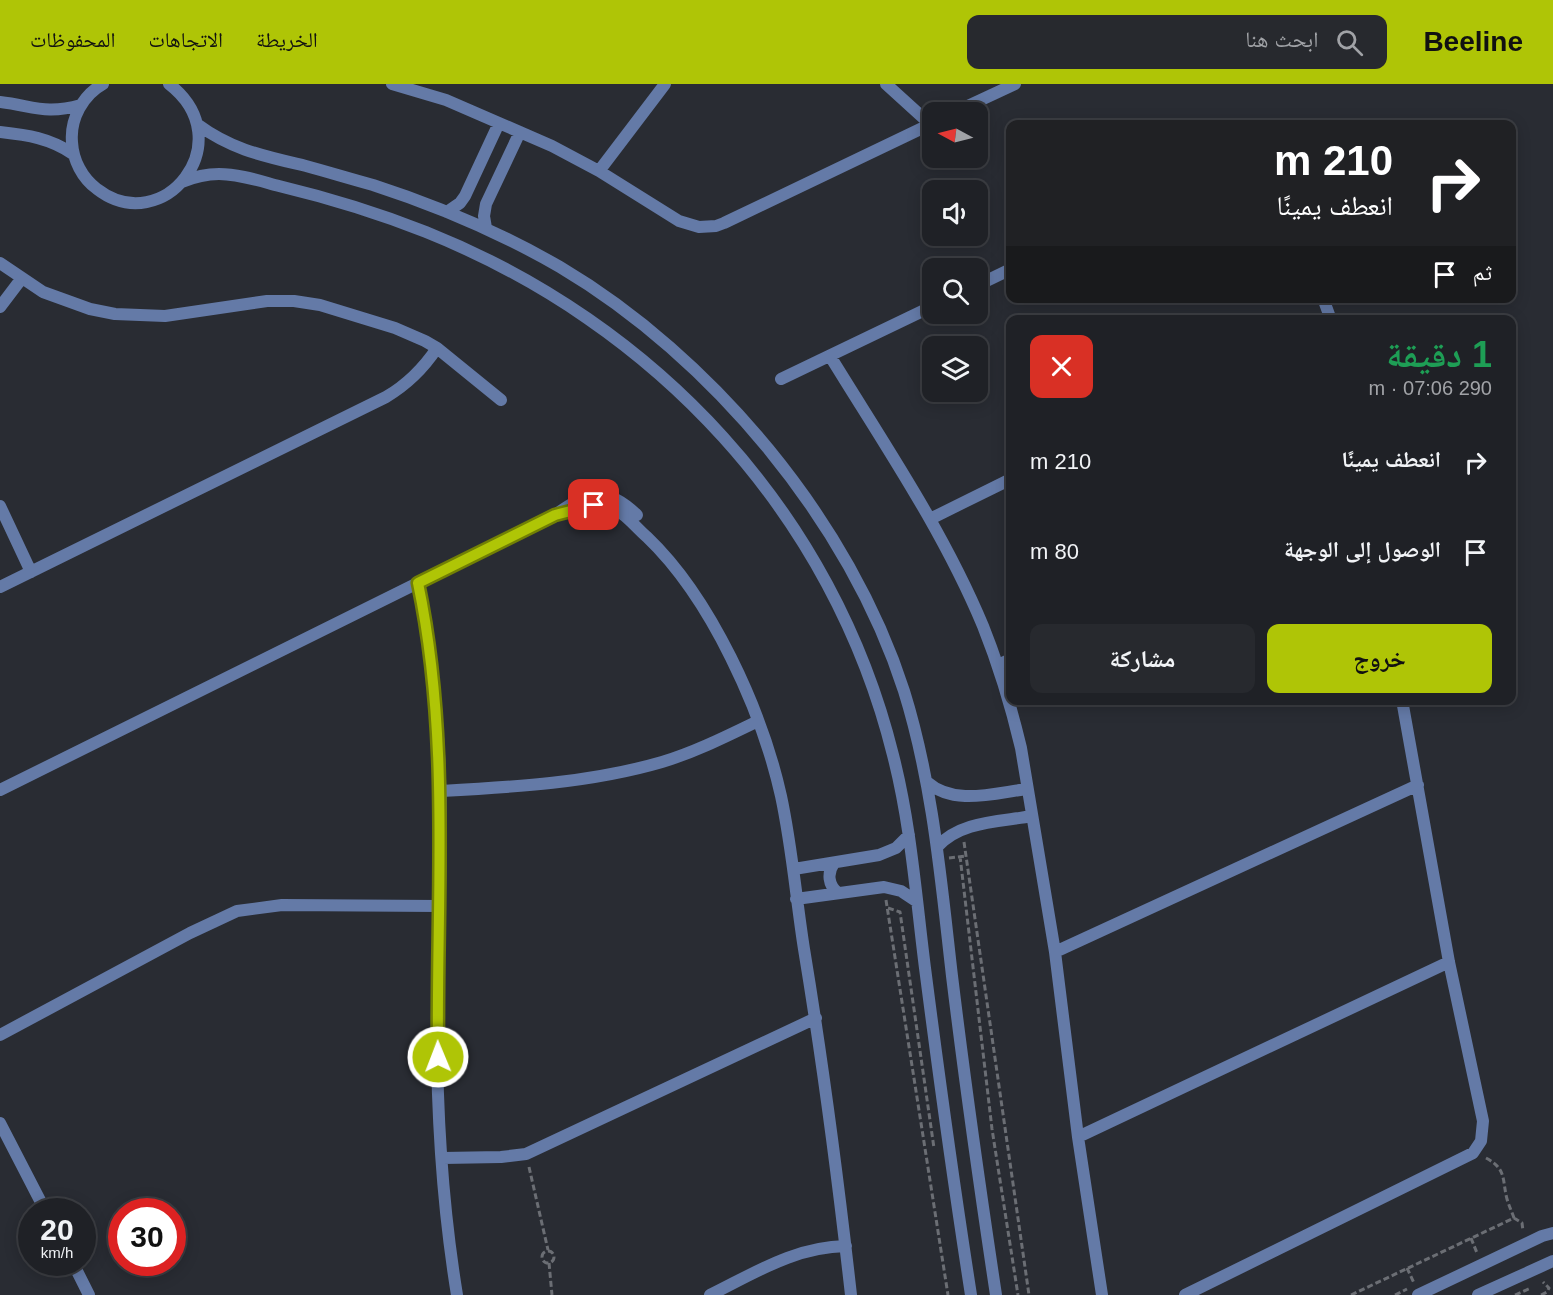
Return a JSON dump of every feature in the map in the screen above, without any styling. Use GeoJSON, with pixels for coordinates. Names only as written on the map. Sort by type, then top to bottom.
{"type":"FeatureCollection","features":[{"type":"Feature","properties":{"kind":"street"},"geometry":{"type":"LineString","coordinates":[[103,84],[81,105],[72,128],[77,165],[88,181],[102,193],[113,199],[138,203],[162,197],[182,182],[190,172],[198,149],[197,124],[187,101],[169,84]]}},
{"type":"Feature","properties":{"kind":"street"},"geometry":{"type":"LineString","coordinates":[[392,84],[406,86],[446,100],[552,146],[599,171],[679,221],[688,225],[707,227],[724,223],[922,129]]}},
{"type":"Feature","properties":{"kind":"street"},"geometry":{"type":"LineString","coordinates":[[599,171],[665,84]]}},
{"type":"Feature","properties":{"kind":"street"},"geometry":{"type":"LineString","coordinates":[[886,84],[922,115]]}},
{"type":"Feature","properties":{"kind":"street"},"geometry":{"type":"LineString","coordinates":[[976,102],[1015,84]]}},
{"type":"Feature","properties":{"kind":"street"},"geometry":{"type":"LineString","coordinates":[[0,102],[43,111],[63,110],[81,105]]}},
{"type":"Feature","properties":{"kind":"street"},"geometry":{"type":"LineString","coordinates":[[447,212],[460,203],[465,196],[499,123]]}},
{"type":"Feature","properties":{"kind":"street"},"geometry":{"type":"LineString","coordinates":[[197,124],[216,137],[245,151],[343,176],[447,212],[486,228],[562,269],[634,318],[668,346],[723,399],[782,467],[809,503],[846,560],[878,622],[903,688],[927,782],[937,847],[971,1133],[996,1295]]}},
{"type":"Feature","properties":{"kind":"street"},"geometry":{"type":"LineString","coordinates":[[0,132],[49,140],[74,154]]}},
{"type":"Feature","properties":{"kind":"street"},"geometry":{"type":"LineString","coordinates":[[486,228],[484,216],[486,204],[520,132]]}},
{"type":"Feature","properties":{"kind":"street"},"geometry":{"type":"LineString","coordinates":[[182,182],[205,175],[230,174],[339,202],[437,236],[479,254],[543,289],[604,329],[661,375],[713,426],[761,481],[798,533],[840,607],[870,679],[893,754],[909,835],[946,1132],[970,1295]]}},
{"type":"Feature","properties":{"kind":"street"},"geometry":{"type":"LineString","coordinates":[[0,263],[43,292],[66,302],[99,311],[140,316],[165,316],[267,301],[307,302],[395,328],[437,348],[501,400]]}},
{"type":"Feature","properties":{"kind":"street"},"geometry":{"type":"LineString","coordinates":[[988,280],[1006,271]]}},
{"type":"Feature","properties":{"kind":"street"},"geometry":{"type":"LineString","coordinates":[[0,307],[22,278]]}},
{"type":"Feature","properties":{"kind":"street"},"geometry":{"type":"LineString","coordinates":[[781,380],[922,311]]}},
{"type":"Feature","properties":{"kind":"street"},"geometry":{"type":"LineString","coordinates":[[0,587],[386,397],[410,381],[429,361],[437,348]]}},
{"type":"Feature","properties":{"kind":"street"},"geometry":{"type":"LineString","coordinates":[[830,356],[930,519],[970,597],[998,665],[1006,694]]}},
{"type":"Feature","properties":{"kind":"street"},"geometry":{"type":"LineString","coordinates":[[930,519],[1006,481]]}},
{"type":"Feature","properties":{"kind":"street"},"geometry":{"type":"LineString","coordinates":[[0,790],[555,515],[594,505],[614,509],[631,520],[657,546],[712,623],[737,672],[758,721],[781,794],[816,1018],[851,1295]]}},
{"type":"Feature","properties":{"kind":"street"},"geometry":{"type":"LineString","coordinates":[[0,506],[32,572]]}},
{"type":"Feature","properties":{"kind":"street"},"geometry":{"type":"LineString","coordinates":[[418,583],[427,625],[433,674],[440,791],[437,1007],[443,1158],[457,1295]]}},
{"type":"Feature","properties":{"kind":"street"},"geometry":{"type":"LineString","coordinates":[[998,665],[1006,661]]}},
{"type":"Feature","properties":{"kind":"street"},"geometry":{"type":"LineString","coordinates":[[1009,705],[1021,748],[1055,952],[1078,1137],[1102,1295]]}},
{"type":"Feature","properties":{"kind":"street"},"geometry":{"type":"LineString","coordinates":[[1185,1295],[1473,1153],[1483,1135],[1483,1121],[1449,962],[1403,705]]}},
{"type":"Feature","properties":{"kind":"street"},"geometry":{"type":"LineString","coordinates":[[440,791],[535,784],[636,768],[684,755],[758,721]]}},
{"type":"Feature","properties":{"kind":"street"},"geometry":{"type":"LineString","coordinates":[[927,782],[942,793],[960,796],[1027,789]]}},
{"type":"Feature","properties":{"kind":"street"},"geometry":{"type":"LineString","coordinates":[[1055,952],[1418,785]]}},
{"type":"Feature","properties":{"kind":"street"},"geometry":{"type":"LineString","coordinates":[[937,847],[949,835],[963,828],[1032,816]]}},
{"type":"Feature","properties":{"kind":"street"},"geometry":{"type":"LineString","coordinates":[[794,869],[879,855],[896,848],[909,835]]}},
{"type":"Feature","properties":{"kind":"street"},"geometry":{"type":"LineString","coordinates":[[834,863],[829,879],[838,893]]}},
{"type":"Feature","properties":{"kind":"street"},"geometry":{"type":"LineString","coordinates":[[796,899],[884,887],[901,891],[916,901]]}},
{"type":"Feature","properties":{"kind":"street"},"geometry":{"type":"LineString","coordinates":[[0,1035],[190,933],[237,911],[282,905],[440,906]]}},
{"type":"Feature","properties":{"kind":"street"},"geometry":{"type":"LineString","coordinates":[[1078,1137],[1449,962]]}},
{"type":"Feature","properties":{"kind":"street"},"geometry":{"type":"LineString","coordinates":[[443,1158],[526,1154],[816,1018]]}},
{"type":"Feature","properties":{"kind":"street"},"geometry":{"type":"LineString","coordinates":[[0,1123],[39,1198]]}},
{"type":"Feature","properties":{"kind":"street"},"geometry":{"type":"LineString","coordinates":[[1418,1295],[1542,1236],[1553,1233]]}},
{"type":"Feature","properties":{"kind":"street"},"geometry":{"type":"LineString","coordinates":[[710,1295],[788,1256],[816,1248],[846,1246]]}},
{"type":"Feature","properties":{"kind":"street"},"geometry":{"type":"LineString","coordinates":[[1478,1295],[1553,1261]]}},
{"type":"Feature","properties":{"kind":"street"},"geometry":{"type":"LineString","coordinates":[[80,1276],[89,1295]]}},
{"type":"Feature","properties":{"kind":"path"},"geometry":{"type":"LineString","coordinates":[[963,828],[1029,1295]]}},
{"type":"Feature","properties":{"kind":"path"},"geometry":{"type":"LineString","coordinates":[[960,856],[992,1129],[1018,1295]]}},
{"type":"Feature","properties":{"kind":"path"},"geometry":{"type":"LineString","coordinates":[[884,887],[948,1295]]}},
{"type":"Feature","properties":{"kind":"path"},"geometry":{"type":"LineString","coordinates":[[526,1154],[548,1250]]}},
{"type":"Feature","properties":{"kind":"path"},"geometry":{"type":"LineString","coordinates":[[1476,1163],[1487,1158],[1498,1166],[1504,1177],[1506,1197],[1514,1218],[1522,1224],[1523,1231]]}},
{"type":"Feature","properties":{"kind":"path"},"geometry":{"type":"LineString","coordinates":[[1352,1295],[1514,1218]]}},
{"type":"Feature","properties":{"kind":"path"},"geometry":{"type":"LineString","coordinates":[[1471,1238],[1478,1254]]}},
{"type":"Feature","properties":{"kind":"path"},"geometry":{"type":"LineString","coordinates":[[548,1250],[555,1256],[549,1263]]}},
{"type":"Feature","properties":{"kind":"path"},"geometry":{"type":"LineString","coordinates":[[548,1250],[542,1257],[549,1263]]}},
{"type":"Feature","properties":{"kind":"path"},"geometry":{"type":"LineString","coordinates":[[549,1263],[552,1295]]}},
{"type":"Feature","properties":{"kind":"path"},"geometry":{"type":"LineString","coordinates":[[1395,1295],[1415,1285],[1407,1268]]}},
{"type":"Feature","properties":{"kind":"path"},"geometry":{"type":"LineString","coordinates":[[1541,1295],[1549,1288],[1543,1282]]}},
{"type":"Feature","properties":{"kind":"route"},"geometry":{"type":"LineString","coordinates":[[438,1057],[437,974],[441,868],[439,761],[433,674],[427,625],[418,583],[555,515],[594,505]]}}]}
